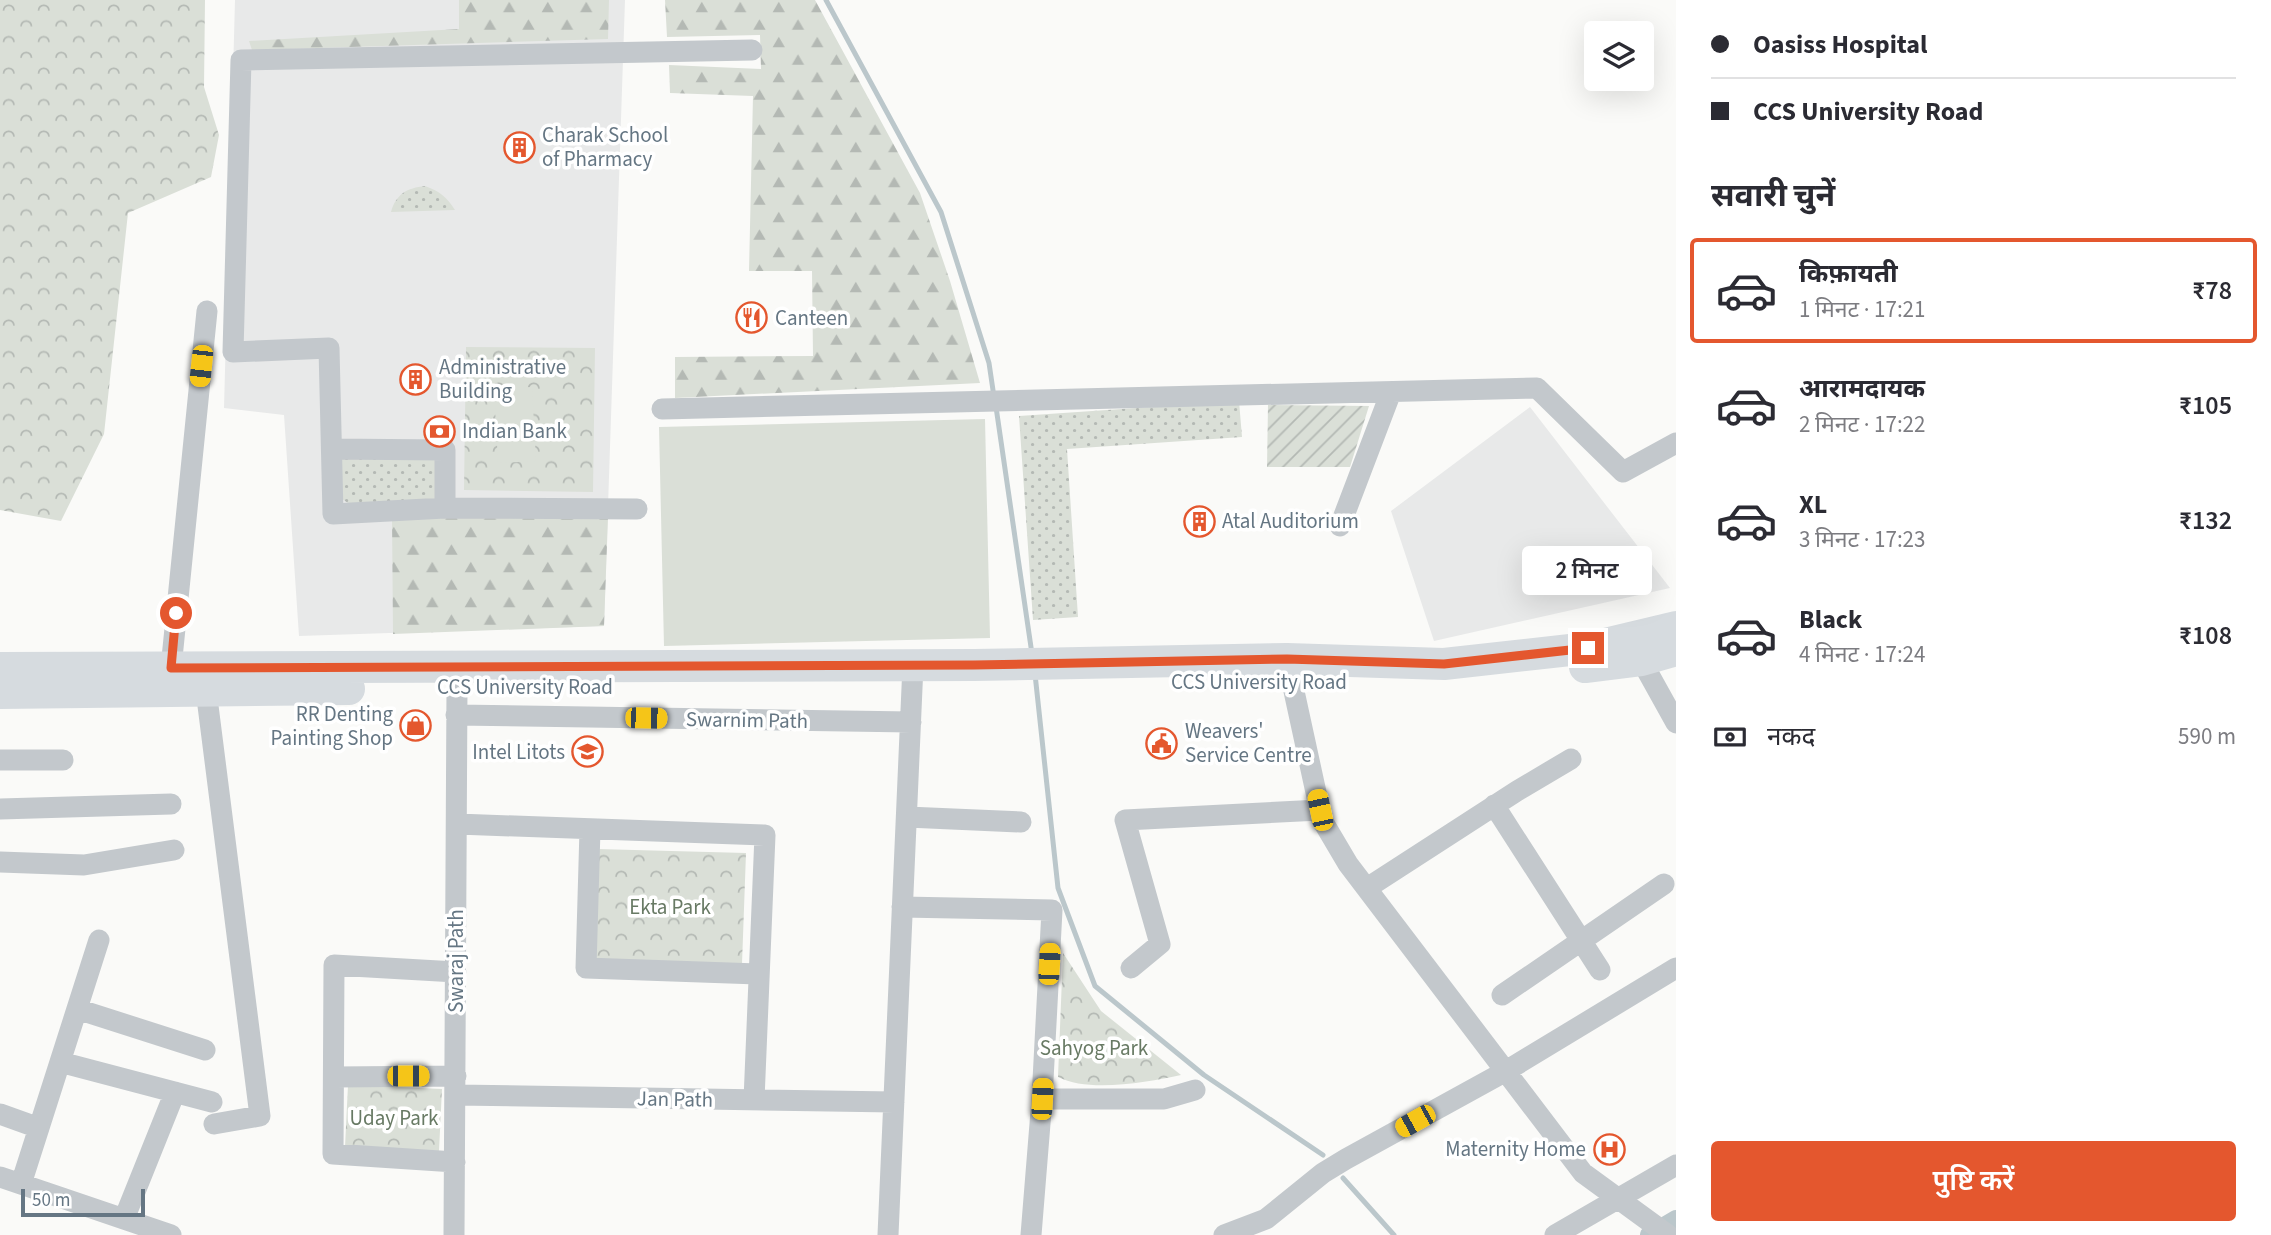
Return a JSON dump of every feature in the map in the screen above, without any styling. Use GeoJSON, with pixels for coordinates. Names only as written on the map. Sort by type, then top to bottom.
{"type":"FeatureCollection","features":[{"type":"Feature","properties":{"kind":"highway","name":"CCS University Road"},"geometry":{"type":"LineString","coordinates":[[0,668],[913,674],[1289,670],[1444,664],[1588,648],[1676,627]]}},
{"type":"Feature","properties":{"kind":"highway","name":"CCS University Road"},"geometry":{"type":"LineString","coordinates":[[1289,670],[1445,686],[1642,660],[1676,650]]}},
{"type":"Feature","properties":{"kind":"highway","name":"CCS University Road"},"geometry":{"type":"LineString","coordinates":[[0,693],[205,690],[457,701],[913,674]]}},
{"type":"Feature","properties":{"kind":"street"},"geometry":{"type":"LineString","coordinates":[[637,509],[445,508],[333,514],[329,348],[233,352],[241,60],[752,50]]}},
{"type":"Feature","properties":{"kind":"street"},"geometry":{"type":"LineString","coordinates":[[171,668],[207,311]]}},
{"type":"Feature","properties":{"kind":"street"},"geometry":{"type":"LineString","coordinates":[[662,409],[1537,388],[1623,472],[1676,443]]}},
{"type":"Feature","properties":{"kind":"street"},"geometry":{"type":"LineString","coordinates":[[1340,526],[1391,392]]}},
{"type":"Feature","properties":{"kind":"street"},"geometry":{"type":"LineString","coordinates":[[331,449],[445,450],[445,508]]}},
{"type":"Feature","properties":{"kind":"street"},"geometry":{"type":"LineString","coordinates":[[1642,660],[1676,723]]}},
{"type":"Feature","properties":{"kind":"street"},"geometry":{"type":"LineString","coordinates":[[1289,670],[1322,820],[1348,864],[1583,1173],[1668,1235]]}},
{"type":"Feature","properties":{"kind":"street"},"geometry":{"type":"LineString","coordinates":[[888,1235],[913,674]]}},
{"type":"Feature","properties":{"kind":"street"},"geometry":{"type":"LineString","coordinates":[[205,690],[260,1115],[214,1124]]}},
{"type":"Feature","properties":{"kind":"street","name":"Swarnim Path"},"geometry":{"type":"LineString","coordinates":[[457,701],[911,722]]}},
{"type":"Feature","properties":{"kind":"street","name":"Swaraj Path"},"geometry":{"type":"LineString","coordinates":[[454,1235],[457,701]]}},
{"type":"Feature","properties":{"kind":"street"},"geometry":{"type":"LineString","coordinates":[[1367,888],[1570,759]]}},
{"type":"Feature","properties":{"kind":"street"},"geometry":{"type":"LineString","coordinates":[[0,760],[62,760]]}},
{"type":"Feature","properties":{"kind":"street"},"geometry":{"type":"LineString","coordinates":[[0,809],[171,804]]}},
{"type":"Feature","properties":{"kind":"street"},"geometry":{"type":"LineString","coordinates":[[1494,805],[1600,970]]}},
{"type":"Feature","properties":{"kind":"street"},"geometry":{"type":"LineString","coordinates":[[1131,968],[1160,944],[1125,820],[1320,810]]}},
{"type":"Feature","properties":{"kind":"street"},"geometry":{"type":"LineString","coordinates":[[907,817],[1021,822]]}},
{"type":"Feature","properties":{"kind":"street"},"geometry":{"type":"LineString","coordinates":[[457,824],[765,835],[754,1100]]}},
{"type":"Feature","properties":{"kind":"street"},"geometry":{"type":"LineString","coordinates":[[590,829],[586,968],[758,974]]}},
{"type":"Feature","properties":{"kind":"street"},"geometry":{"type":"LineString","coordinates":[[0,862],[84,865],[174,850]]}},
{"type":"Feature","properties":{"kind":"street"},"geometry":{"type":"LineString","coordinates":[[1502,995],[1664,884]]}},
{"type":"Feature","properties":{"kind":"street"},"geometry":{"type":"LineString","coordinates":[[902,907],[1052,910],[1042,1099],[1031,1235]]}},
{"type":"Feature","properties":{"kind":"street"},"geometry":{"type":"LineString","coordinates":[[22,1184],[99,940]]}},
{"type":"Feature","properties":{"kind":"street"},"geometry":{"type":"LineString","coordinates":[[455,1161],[333,1154],[334,965],[456,972]]}},
{"type":"Feature","properties":{"kind":"street"},"geometry":{"type":"LineString","coordinates":[[1224,1235],[1272,1227],[1323,1173],[1506,1071],[1676,968]]}},
{"type":"Feature","properties":{"kind":"street"},"geometry":{"type":"LineString","coordinates":[[77,1009],[205,1050]]}},
{"type":"Feature","properties":{"kind":"street"},"geometry":{"type":"LineString","coordinates":[[60,1062],[212,1102]]}},
{"type":"Feature","properties":{"kind":"street","name":"Jan Path"},"geometry":{"type":"LineString","coordinates":[[335,1077],[754,1100],[894,1102]]}},
{"type":"Feature","properties":{"kind":"street"},"geometry":{"type":"LineString","coordinates":[[1042,1099],[1164,1099],[1195,1090]]}},
{"type":"Feature","properties":{"kind":"street"},"geometry":{"type":"LineString","coordinates":[[124,1219],[175,1092]]}},
{"type":"Feature","properties":{"kind":"street"},"geometry":{"type":"LineString","coordinates":[[0,1114],[39,1128]]}},
{"type":"Feature","properties":{"kind":"street"},"geometry":{"type":"LineString","coordinates":[[1555,1235],[1676,1165]]}},
{"type":"Feature","properties":{"kind":"street"},"geometry":{"type":"LineString","coordinates":[[0,1177],[171,1235]]}},
{"type":"Feature","properties":{"kind":"shaded area"},"geometry":{"type":"Polygon","coordinates":[[[235,0],[625,0],[604,626],[299,636],[284,415],[224,408],[235,0]]]}},
{"type":"Feature","properties":{"kind":"shaded area"},"geometry":{"type":"Polygon","coordinates":[[[1530,407],[1670,588],[1434,641],[1391,511],[1530,407]]]}},
{"type":"Feature","properties":{"kind":"green space"},"geometry":{"type":"Polygon","coordinates":[[[0,0],[205,0],[204,87],[219,135],[211,177],[128,213],[104,434],[61,521],[0,510],[0,0]]]}},
{"type":"Feature","properties":{"kind":"green space"},"geometry":{"type":"Polygon","coordinates":[[[459,0],[609,0],[608,39],[252,50],[249,41],[459,29],[459,0]]]}},
{"type":"Feature","properties":{"kind":"green space"},"geometry":{"type":"Polygon","coordinates":[[[665,0],[815,0],[920,193],[950,281],[980,383],[675,398],[675,357],[813,356],[812,271],[749,271],[753,96],[670,93],[669,65],[761,69],[760,35],[667,37],[665,0]]]}},
{"type":"Feature","properties":{"kind":"green space"},"geometry":{"type":"Polygon","coordinates":[[[425,186],[442,195],[455,210],[391,212],[403,193],[425,186]]]}},
{"type":"Feature","properties":{"kind":"green space"},"geometry":{"type":"Polygon","coordinates":[[[466,347],[595,348],[593,492],[464,490],[466,347]]]}},
{"type":"Feature","properties":{"kind":"green space"},"geometry":{"type":"Polygon","coordinates":[[[532,387],[536,461],[498,463],[494,388],[532,387]]]}},
{"type":"Feature","properties":{"kind":"green space"},"geometry":{"type":"Polygon","coordinates":[[[1239,401],[1242,437],[1067,449],[1078,617],[1033,620],[1019,416],[1239,401]]]}},
{"type":"Feature","properties":{"kind":"green space"},"geometry":{"type":"Polygon","coordinates":[[[1268,405],[1369,406],[1350,467],[1267,467],[1268,405]]]}},
{"type":"Feature","properties":{"kind":"green space"},"geometry":{"type":"Polygon","coordinates":[[[985,419],[990,638],[664,646],[659,427],[985,419]]]}},
{"type":"Feature","properties":{"kind":"green space"},"geometry":{"type":"Polygon","coordinates":[[[342,456],[435,457],[441,502],[349,504],[341,498],[339,460],[342,456]]]}},
{"type":"Feature","properties":{"kind":"green space"},"geometry":{"type":"Polygon","coordinates":[[[392,516],[608,517],[604,626],[393,634],[392,516]]]}},
{"type":"Feature","properties":{"kind":"green space","name":"Ekta Park"},"geometry":{"type":"Polygon","coordinates":[[[597,849],[746,853],[742,964],[594,961],[597,849]]]}},
{"type":"Feature","properties":{"kind":"green space","name":"Sahyog Park"},"geometry":{"type":"Polygon","coordinates":[[[1063,953],[1101,1011],[1181,1075],[1119,1085],[1086,1084],[1058,1077],[1063,953]]]}},
{"type":"Feature","properties":{"kind":"green space","name":"Uday Park"},"geometry":{"type":"Polygon","coordinates":[[[348,1085],[442,1089],[439,1151],[345,1147],[348,1085]]]}},
{"type":"Feature","properties":{"kind":"waterway"},"geometry":{"type":"LineString","coordinates":[[826,0],[941,212],[989,363],[994,397]]}},
{"type":"Feature","properties":{"kind":"waterway"},"geometry":{"type":"LineString","coordinates":[[996,407],[1032,654]]}},
{"type":"Feature","properties":{"kind":"waterway"},"geometry":{"type":"LineString","coordinates":[[1035,674],[1058,888],[1095,986],[1204,1075],[1323,1155]]}},
{"type":"Feature","properties":{"kind":"waterway"},"geometry":{"type":"LineString","coordinates":[[1343,1178],[1394,1235]]}},
{"type":"Feature","properties":{"kind":"waterway"},"geometry":{"type":"LineString","coordinates":[[1649,1235],[1676,1219]]}},
{"type":"Feature","properties":{"kind":"place","name":"Charak School of Pharmacy"},"geometry":{"type":"Point","coordinates":[519,147]}},
{"type":"Feature","properties":{"kind":"place","name":"Canteen"},"geometry":{"type":"Point","coordinates":[752,318]}},
{"type":"Feature","properties":{"kind":"place","name":"Administrative Building"},"geometry":{"type":"Point","coordinates":[416,379]}},
{"type":"Feature","properties":{"kind":"place","name":"Indian Bank"},"geometry":{"type":"Point","coordinates":[439,431]}},
{"type":"Feature","properties":{"kind":"place","name":"Atal Auditorium"},"geometry":{"type":"Point","coordinates":[1199,521]}},
{"type":"Feature","properties":{"kind":"place","name":"RR Denting Painting Shop"},"geometry":{"type":"Point","coordinates":[416,726]}},
{"type":"Feature","properties":{"kind":"place","name":"Weavers' Service Centre"},"geometry":{"type":"Point","coordinates":[1162,743]}},
{"type":"Feature","properties":{"kind":"place","name":"Intel Litots"},"geometry":{"type":"Point","coordinates":[588,752]}},
{"type":"Feature","properties":{"kind":"place","name":"Maternity Home"},"geometry":{"type":"Point","coordinates":[1609,1149]}},
{"type":"Feature","properties":{"kind":"route"},"geometry":{"type":"LineString","coordinates":[[176,613],[171,668],[974,665],[1287,659],[1444,664],[1588,648]]}}]}
